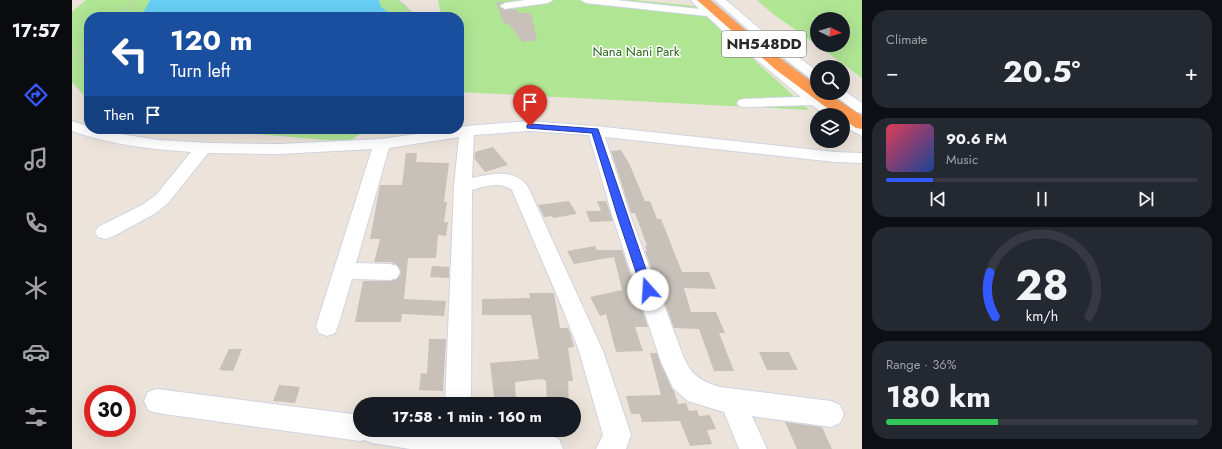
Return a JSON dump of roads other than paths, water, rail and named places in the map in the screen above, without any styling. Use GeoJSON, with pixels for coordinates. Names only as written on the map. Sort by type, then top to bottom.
{"type":"FeatureCollection","features":[{"type":"Feature","properties":{"kind":"highway","name":"NH548DD"},"geometry":{"type":"LineString","coordinates":[[708,4],[748,32],[810,80]]}},
{"type":"Feature","properties":{"kind":"highway","name":"NH548DD"},"geometry":{"type":"LineString","coordinates":[[708,4],[739,32],[818,95],[862,124]]}},
{"type":"Feature","properties":{"kind":"highway"},"geometry":{"type":"LineString","coordinates":[[827,100],[862,116]]}},
{"type":"Feature","properties":{"kind":"street"},"geometry":{"type":"LineString","coordinates":[[506,6],[548,0]]}},
{"type":"Feature","properties":{"kind":"street"},"geometry":{"type":"LineString","coordinates":[[586,0],[708,4]]}},
{"type":"Feature","properties":{"kind":"street"},"geometry":{"type":"LineString","coordinates":[[696,0],[708,4],[730,32],[810,90]]}},
{"type":"Feature","properties":{"kind":"street"},"geometry":{"type":"LineString","coordinates":[[720,0],[756,31],[810,72]]}},
{"type":"Feature","properties":{"kind":"street"},"geometry":{"type":"LineString","coordinates":[[744,103],[810,98]]}},
{"type":"Feature","properties":{"kind":"street"},"geometry":{"type":"LineString","coordinates":[[822,100],[829,108]]}},
{"type":"Feature","properties":{"kind":"street"},"geometry":{"type":"LineString","coordinates":[[848,100],[862,109]]}},
{"type":"Feature","properties":{"kind":"street"},"geometry":{"type":"LineString","coordinates":[[850,124],[862,132]]}},
{"type":"Feature","properties":{"kind":"street"},"geometry":{"type":"LineString","coordinates":[[464,131],[530,126],[595,131],[835,157],[862,158]]}},
{"type":"Feature","properties":{"kind":"street"},"geometry":{"type":"LineString","coordinates":[[73,128],[84,131]]}},
{"type":"Feature","properties":{"kind":"street"},"geometry":{"type":"LineString","coordinates":[[595,131],[622,218],[673,362],[682,380],[697,392],[720,399],[831,414]]}},
{"type":"Feature","properties":{"kind":"street"},"geometry":{"type":"LineString","coordinates":[[94,134],[130,142],[158,146],[279,149],[382,144],[443,134]]}},
{"type":"Feature","properties":{"kind":"street"},"geometry":{"type":"LineString","coordinates":[[458,397],[463,186],[461,134]]}},
{"type":"Feature","properties":{"kind":"street"},"geometry":{"type":"LineString","coordinates":[[327,326],[382,144]]}},
{"type":"Feature","properties":{"kind":"street"},"geometry":{"type":"LineString","coordinates":[[105,232],[149,209],[162,199],[203,148]]}},
{"type":"Feature","properties":{"kind":"street"},"geometry":{"type":"LineString","coordinates":[[463,186],[498,178],[514,182],[519,187],[573,307],[591,351],[617,435],[613,448],[610,449]]}},
{"type":"Feature","properties":{"kind":"street"},"geometry":{"type":"LineString","coordinates":[[343,271],[390,272]]}},
{"type":"Feature","properties":{"kind":"street"},"geometry":{"type":"LineString","coordinates":[[157,401],[353,427]]}},
{"type":"Feature","properties":{"kind":"street"},"geometry":{"type":"LineString","coordinates":[[732,401],[753,449]]}},
{"type":"Feature","properties":{"kind":"street"},"geometry":{"type":"LineString","coordinates":[[432,437],[549,449]]}},
{"type":"Feature","properties":{"kind":"water"},"geometry":{"type":"Polygon","coordinates":[[[150,0],[379,0],[381,7],[388,12],[143,12],[150,0]]]}},
{"type":"Feature","properties":{"kind":"park label","name":"Nana Nani Park"},"geometry":{"type":"Point","coordinates":[636,51]}}]}
